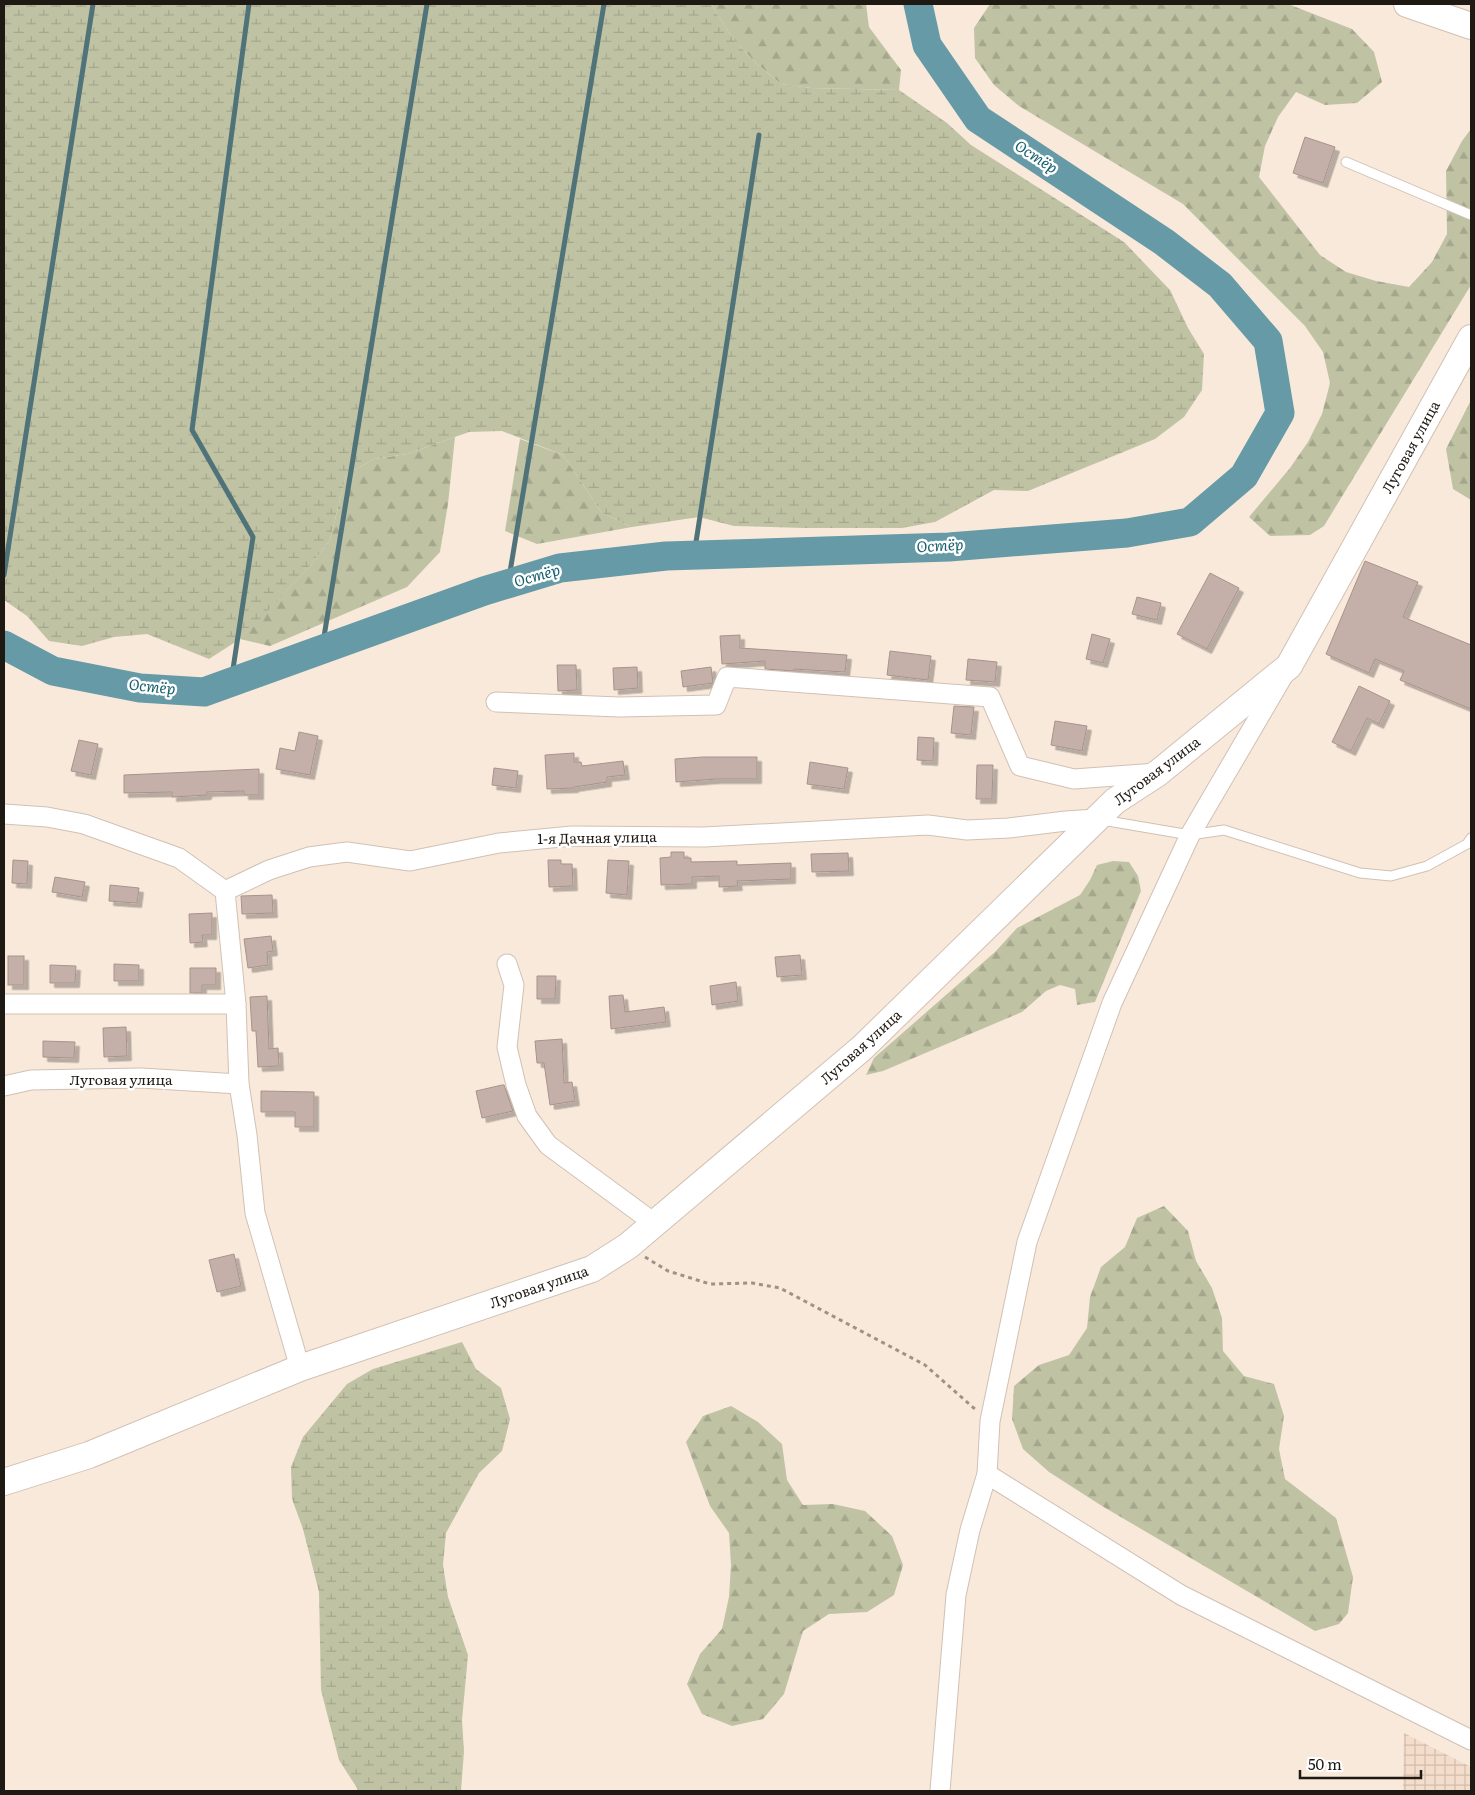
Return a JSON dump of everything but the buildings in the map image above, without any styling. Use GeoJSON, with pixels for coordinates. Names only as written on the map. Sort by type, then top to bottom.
{"type":"FeatureCollection","features":[{"type":"Feature","properties":{"kind":"street"},"geometry":{"type":"LineString","coordinates":[[1407,4],[1471,26]]}},
{"type":"Feature","properties":{"kind":"street","name":"Луговая улица"},"geometry":{"type":"LineString","coordinates":[[4,1482],[89,1455],[300,1368],[592,1269],[628,1246],[862,1048],[1115,801],[1158,773],[1289,666],[1471,338]]}},
{"type":"Feature","properties":{"kind":"street"},"geometry":{"type":"LineString","coordinates":[[940,1791],[956,1595],[970,1530],[987,1474],[990,1421],[1027,1242],[1112,1003],[1190,835],[1289,666]]}},
{"type":"Feature","properties":{"kind":"street"},"geometry":{"type":"LineString","coordinates":[[496,702],[619,707],[716,705],[727,677],[990,697],[1020,766],[1074,779],[1158,773]]}},
{"type":"Feature","properties":{"kind":"street"},"geometry":{"type":"LineString","coordinates":[[4,814],[47,817],[84,824],[179,858],[225,890],[236,1004],[239,1084],[247,1135],[255,1213],[300,1368]]}},
{"type":"Feature","properties":{"kind":"street","name":"1-я Дачная улица"},"geometry":{"type":"LineString","coordinates":[[225,890],[269,870],[309,857],[347,852],[410,861],[499,843],[572,836],[704,836],[928,826],[967,830],[1009,828],[1096,819]]}},
{"type":"Feature","properties":{"kind":"street"},"geometry":{"type":"LineString","coordinates":[[507,964],[514,985],[507,1047],[516,1085],[527,1116],[548,1145],[654,1223]]}},
{"type":"Feature","properties":{"kind":"street"},"geometry":{"type":"LineString","coordinates":[[4,1004],[236,1004]]}},
{"type":"Feature","properties":{"kind":"street","name":"Луговая улица"},"geometry":{"type":"LineString","coordinates":[[4,1086],[31,1080],[141,1078],[239,1084]]}},
{"type":"Feature","properties":{"kind":"street"},"geometry":{"type":"LineString","coordinates":[[987,1474],[1181,1596],[1471,1740]]}},
{"type":"Feature","properties":{"kind":"lane"},"geometry":{"type":"LineString","coordinates":[[1346,162],[1471,215]]}},
{"type":"Feature","properties":{"kind":"lane"},"geometry":{"type":"LineString","coordinates":[[1096,819],[1190,835],[1224,830],[1360,873],[1391,876],[1427,866],[1466,844],[1471,838]]}},
{"type":"Feature","properties":{"kind":"path"},"geometry":{"type":"LineString","coordinates":[[628,1246],[668,1271],[710,1284],[752,1283],[780,1288],[925,1365],[990,1421]]}},
{"type":"Feature","properties":{"kind":"shaded area"},"geometry":{"type":"Polygon","coordinates":[[[1404,1733],[1471,1767],[1471,1791],[1403,1791],[1404,1733]]]}},
{"type":"Feature","properties":{"kind":"green space"},"geometry":{"type":"Polygon","coordinates":[[[4,4],[711,4],[733,39],[756,63],[781,84],[811,88],[899,90],[947,123],[971,145],[1124,242],[1170,290],[1188,328],[1204,354],[1202,390],[1184,417],[1155,439],[1028,491],[994,490],[935,522],[902,528],[734,526],[699,517],[632,527],[602,513],[563,455],[502,431],[469,432],[407,454],[374,459],[346,475],[330,540],[310,566],[240,639],[209,659],[147,634],[114,637],[82,646],[49,641],[27,616],[4,600],[4,4]]]}},
{"type":"Feature","properties":{"kind":"green space"},"geometry":{"type":"Polygon","coordinates":[[[711,4],[866,4],[869,27],[901,70],[899,90],[811,88],[781,84],[756,63],[733,39],[711,4]]]}},
{"type":"Feature","properties":{"kind":"green space"},"geometry":{"type":"Polygon","coordinates":[[[990,4],[1288,4],[1352,29],[1374,52],[1382,82],[1357,103],[1325,105],[1296,92],[1278,117],[1265,146],[1259,177],[1320,255],[1346,272],[1376,281],[1409,287],[1432,262],[1447,234],[1446,171],[1462,141],[1471,129],[1471,285],[1324,526],[1310,535],[1270,536],[1249,517],[1290,468],[1308,442],[1322,414],[1330,383],[1323,352],[1305,326],[1183,204],[1019,106],[994,85],[975,58],[974,28],[990,4]]]}},
{"type":"Feature","properties":{"kind":"green space"},"geometry":{"type":"Polygon","coordinates":[[[1471,400],[1471,500],[1453,489],[1446,449],[1471,400]]]}},
{"type":"Feature","properties":{"kind":"green space"},"geometry":{"type":"Polygon","coordinates":[[[455,437],[448,504],[440,552],[407,587],[270,646],[240,639],[310,566],[330,540],[346,475],[374,459],[407,454],[455,437]]]}},
{"type":"Feature","properties":{"kind":"green space"},"geometry":{"type":"Polygon","coordinates":[[[520,439],[563,455],[602,513],[632,527],[537,544],[505,531],[520,439]]]}},
{"type":"Feature","properties":{"kind":"green space"},"geometry":{"type":"Polygon","coordinates":[[[1113,861],[1129,862],[1138,876],[1141,891],[1095,1002],[1077,1005],[1075,989],[1060,985],[1046,991],[1022,1012],[883,1071],[866,1075],[874,1058],[995,952],[1017,928],[1080,895],[1097,865],[1113,861]]]}},
{"type":"Feature","properties":{"kind":"green space"},"geometry":{"type":"Polygon","coordinates":[[[1164,1206],[1188,1231],[1196,1261],[1212,1288],[1222,1318],[1223,1351],[1244,1376],[1274,1384],[1284,1416],[1279,1449],[1285,1479],[1336,1518],[1353,1577],[1348,1613],[1339,1624],[1315,1631],[1102,1506],[1049,1472],[1023,1449],[1012,1419],[1014,1386],[1039,1365],[1069,1355],[1087,1328],[1090,1297],[1101,1267],[1125,1247],[1137,1218],[1164,1206]]]}},
{"type":"Feature","properties":{"kind":"green space"},"geometry":{"type":"Polygon","coordinates":[[[462,1342],[476,1369],[501,1388],[510,1419],[502,1451],[479,1473],[446,1533],[443,1565],[448,1597],[468,1655],[462,1720],[464,1751],[461,1791],[357,1791],[357,1788],[339,1760],[321,1690],[319,1592],[303,1529],[292,1499],[291,1467],[303,1437],[347,1384],[373,1369],[462,1342]]]}},
{"type":"Feature","properties":{"kind":"green space"},"geometry":{"type":"Polygon","coordinates":[[[731,1406],[758,1422],[782,1444],[787,1480],[803,1505],[833,1504],[865,1511],[892,1536],[903,1565],[894,1595],[867,1612],[829,1614],[803,1631],[784,1694],[763,1719],[732,1726],[702,1714],[687,1684],[700,1654],[722,1629],[729,1597],[731,1565],[729,1533],[710,1506],[686,1442],[703,1416],[731,1406]]]}},
{"type":"Feature","properties":{"kind":"waterway"},"geometry":{"type":"LineString","coordinates":[[4,575],[93,4]]}},
{"type":"Feature","properties":{"kind":"waterway"},"geometry":{"type":"LineString","coordinates":[[231,682],[253,537],[192,430],[249,4]]}},
{"type":"Feature","properties":{"kind":"waterway"},"geometry":{"type":"LineString","coordinates":[[322,649],[427,4]]}},
{"type":"Feature","properties":{"kind":"waterway"},"geometry":{"type":"LineString","coordinates":[[508,584],[604,4]]}},
{"type":"Feature","properties":{"kind":"waterway","name":"Остёр"},"geometry":{"type":"LineString","coordinates":[[4,645],[53,671],[140,688],[204,692],[484,591],[560,568],[666,556],[949,547],[1127,533],[1190,522],[1244,476],[1280,413],[1268,341],[1220,285],[1164,242],[978,119],[927,45],[918,4]]}},
{"type":"Feature","properties":{"kind":"waterway"},"geometry":{"type":"LineString","coordinates":[[694,555],[759,135]]}}]}
